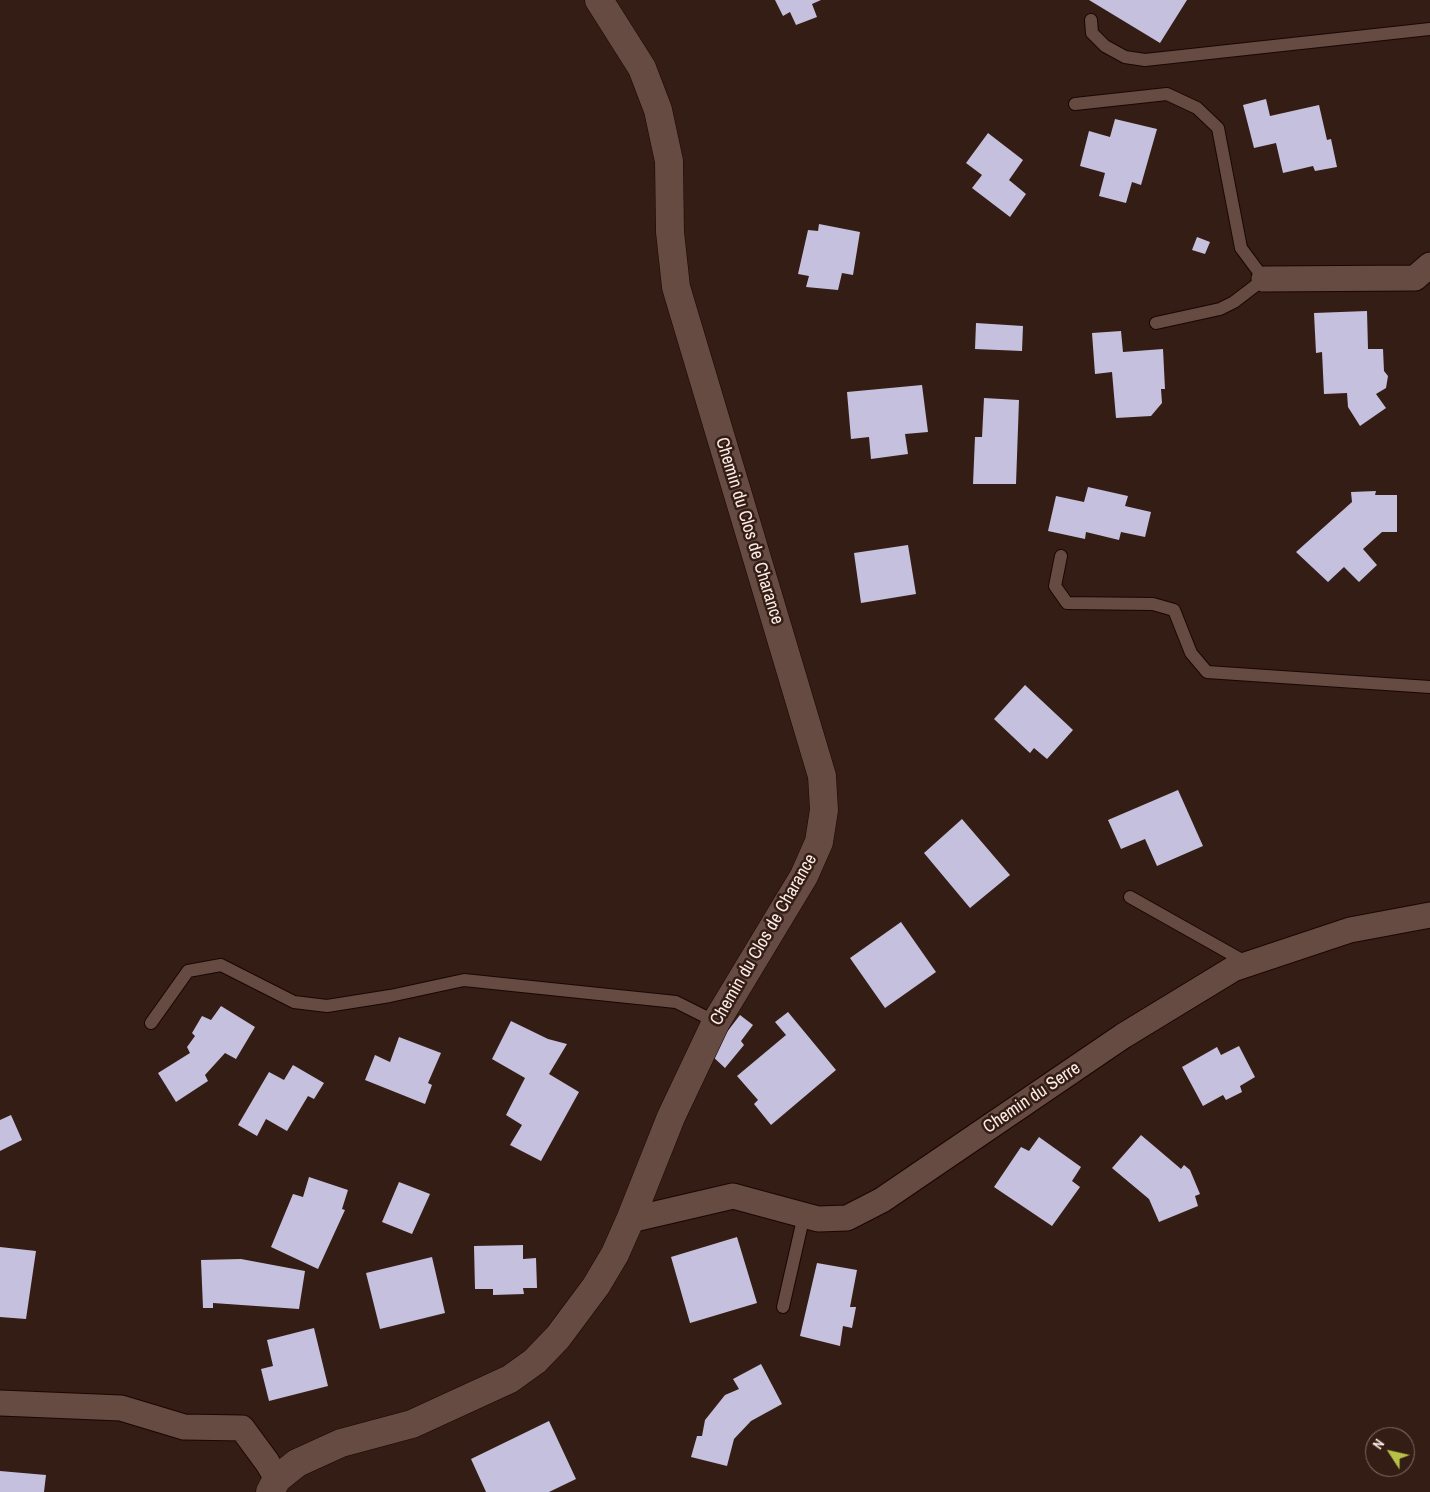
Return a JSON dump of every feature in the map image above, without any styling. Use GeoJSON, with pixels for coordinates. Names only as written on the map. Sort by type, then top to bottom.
{"type":"FeatureCollection","features":[{"type":"Feature","properties":{"kind":"street","name":"Chemin du Clos de Charance"},"geometry":{"type":"LineString","coordinates":[[273,1486],[297,1463],[341,1443],[412,1424],[510,1378],[535,1361],[558,1337],[596,1286],[615,1254],[671,1117],[716,1022],[804,876],[819,842],[824,810],[822,776],[676,287],[670,232],[669,161],[658,110],[642,68],[599,0]]}},
{"type":"Feature","properties":{"kind":"street"},"geometry":{"type":"LineString","coordinates":[[1264,279],[1415,278],[1430,265]]}},
{"type":"Feature","properties":{"kind":"street","name":"Chemin du Serre"},"geometry":{"type":"LineString","coordinates":[[630,1220],[733,1196],[818,1219],[847,1218],[882,1200],[1123,1036],[1233,969],[1350,930],[1430,915]]}},
{"type":"Feature","properties":{"kind":"street"},"geometry":{"type":"LineString","coordinates":[[0,1403],[121,1408],[184,1427],[242,1428],[267,1462],[273,1486]]}},
{"type":"Feature","properties":{"kind":"lane"},"geometry":{"type":"LineString","coordinates":[[1091,20],[1092,33],[1106,46],[1125,57],[1145,60],[1430,29]]}},
{"type":"Feature","properties":{"kind":"lane"},"geometry":{"type":"LineString","coordinates":[[1075,104],[1167,94],[1197,108],[1218,128],[1241,248],[1264,279],[1234,302],[1220,309],[1156,323]]}},
{"type":"Feature","properties":{"kind":"lane"},"geometry":{"type":"LineString","coordinates":[[1062,556],[1055,586],[1066,603],[1153,604],[1174,610],[1191,653],[1207,672],[1430,687]]}},
{"type":"Feature","properties":{"kind":"lane"},"geometry":{"type":"LineString","coordinates":[[1130,897],[1249,964]]}},
{"type":"Feature","properties":{"kind":"lane"},"geometry":{"type":"LineString","coordinates":[[151,1023],[188,971],[221,965],[294,1002],[327,1006],[390,996],[464,980],[676,1002],[716,1022]]}},
{"type":"Feature","properties":{"kind":"lane"},"geometry":{"type":"LineString","coordinates":[[784,1307],[804,1215]]}},
{"type":"Feature","properties":{"kind":"building"},"geometry":{"type":"Polygon","coordinates":[[[775,0],[821,0],[812,4],[817,17],[796,25],[790,12],[783,16],[775,0]]]}},
{"type":"Feature","properties":{"kind":"building"},"geometry":{"type":"Polygon","coordinates":[[[1089,0],[1187,0],[1160,43],[1089,0]]]}},
{"type":"Feature","properties":{"kind":"building"},"geometry":{"type":"Polygon","coordinates":[[[1266,99],[1270,116],[1319,105],[1327,140],[1331,139],[1337,167],[1315,171],[1313,166],[1283,173],[1276,143],[1254,148],[1243,105],[1266,99]]]}},
{"type":"Feature","properties":{"kind":"building"},"geometry":{"type":"Polygon","coordinates":[[[1115,119],[1157,129],[1141,185],[1132,182],[1126,203],[1099,196],[1105,173],[1080,166],[1089,131],[1110,137],[1115,119]]]}},
{"type":"Feature","properties":{"kind":"building"},"geometry":{"type":"Polygon","coordinates":[[[988,133],[1023,160],[1009,180],[1026,194],[1010,217],[972,188],[982,175],[966,163],[988,133]]]}},
{"type":"Feature","properties":{"kind":"building"},"geometry":{"type":"Polygon","coordinates":[[[819,224],[860,232],[853,275],[842,273],[838,290],[806,287],[809,276],[798,274],[808,230],[818,231],[819,224]]]}},
{"type":"Feature","properties":{"kind":"building"},"geometry":{"type":"Polygon","coordinates":[[[1197,237],[1210,242],[1205,254],[1192,250],[1197,237]]]}},
{"type":"Feature","properties":{"kind":"building"},"geometry":{"type":"Polygon","coordinates":[[[1367,311],[1368,349],[1383,349],[1384,371],[1388,376],[1386,388],[1376,394],[1386,408],[1360,426],[1348,407],[1347,393],[1324,394],[1322,352],[1316,353],[1314,313],[1367,311]]]}},
{"type":"Feature","properties":{"kind":"building"},"geometry":{"type":"Polygon","coordinates":[[[976,323],[1023,326],[1022,351],[975,349],[976,323]]]}},
{"type":"Feature","properties":{"kind":"building"},"geometry":{"type":"Polygon","coordinates":[[[1121,331],[1123,352],[1163,349],[1165,389],[1161,389],[1162,403],[1151,416],[1116,418],[1112,372],[1095,374],[1092,333],[1121,331]]]}},
{"type":"Feature","properties":{"kind":"building"},"geometry":{"type":"Polygon","coordinates":[[[922,385],[928,432],[905,434],[908,454],[871,459],[869,437],[851,439],[847,392],[922,385]]]}},
{"type":"Feature","properties":{"kind":"building"},"geometry":{"type":"Polygon","coordinates":[[[984,398],[1019,400],[1016,484],[973,484],[975,437],[982,437],[984,398]]]}},
{"type":"Feature","properties":{"kind":"building"},"geometry":{"type":"Polygon","coordinates":[[[1088,487],[1128,496],[1125,506],[1151,512],[1145,537],[1121,532],[1119,540],[1086,532],[1085,539],[1048,531],[1056,496],[1084,502],[1088,487]]]}},
{"type":"Feature","properties":{"kind":"building"},"geometry":{"type":"Polygon","coordinates":[[[1376,491],[1375,495],[1397,495],[1397,532],[1382,532],[1363,549],[1377,565],[1359,582],[1344,567],[1328,582],[1296,552],[1352,502],[1351,492],[1376,491]]]}},
{"type":"Feature","properties":{"kind":"building"},"geometry":{"type":"Polygon","coordinates":[[[908,545],[916,594],[861,603],[854,553],[908,545]]]}},
{"type":"Feature","properties":{"kind":"building"},"geometry":{"type":"Polygon","coordinates":[[[1025,685],[1073,730],[1047,759],[1034,748],[1030,753],[994,719],[1025,685]]]}},
{"type":"Feature","properties":{"kind":"building"},"geometry":{"type":"Polygon","coordinates":[[[1178,790],[1203,846],[1157,866],[1145,839],[1121,849],[1108,820],[1178,790]]]}},
{"type":"Feature","properties":{"kind":"building"},"geometry":{"type":"Polygon","coordinates":[[[962,819],[1010,875],[970,908],[924,853],[962,819]]]}},
{"type":"Feature","properties":{"kind":"building"},"geometry":{"type":"Polygon","coordinates":[[[901,922],[936,972],[885,1008],[850,958],[901,922]]]}},
{"type":"Feature","properties":{"kind":"building"},"geometry":{"type":"Polygon","coordinates":[[[221,1006],[255,1027],[236,1059],[225,1053],[205,1075],[208,1081],[176,1102],[158,1073],[190,1053],[187,1047],[195,1036],[192,1033],[202,1016],[211,1020],[221,1006]]]}},
{"type":"Feature","properties":{"kind":"building"},"geometry":{"type":"Polygon","coordinates":[[[788,1012],[836,1070],[771,1125],[754,1104],[758,1100],[737,1076],[786,1035],[775,1022],[788,1012]]]}},
{"type":"Feature","properties":{"kind":"building"},"geometry":{"type":"Polygon","coordinates":[[[740,1015],[753,1025],[741,1041],[744,1045],[725,1068],[710,1054],[740,1015]]]}},
{"type":"Feature","properties":{"kind":"building"},"geometry":{"type":"Polygon","coordinates":[[[511,1021],[548,1039],[567,1044],[549,1074],[579,1092],[541,1161],[510,1145],[522,1125],[506,1115],[525,1078],[492,1059],[511,1021]]]}},
{"type":"Feature","properties":{"kind":"building"},"geometry":{"type":"Polygon","coordinates":[[[399,1037],[441,1053],[428,1083],[432,1085],[425,1104],[365,1080],[375,1055],[390,1062],[399,1037]]]}},
{"type":"Feature","properties":{"kind":"building"},"geometry":{"type":"Polygon","coordinates":[[[1239,1046],[1255,1077],[1240,1086],[1242,1092],[1226,1100],[1223,1095],[1203,1106],[1182,1067],[1217,1047],[1221,1055],[1239,1046]]]}},
{"type":"Feature","properties":{"kind":"building"},"geometry":{"type":"Polygon","coordinates":[[[293,1065],[324,1083],[314,1099],[308,1096],[287,1131],[266,1119],[257,1136],[238,1125],[269,1072],[284,1080],[293,1065]]]}},
{"type":"Feature","properties":{"kind":"building"},"geometry":{"type":"Polygon","coordinates":[[[11,1115],[22,1140],[0,1151],[0,1120],[11,1115]]]}},
{"type":"Feature","properties":{"kind":"building"},"geometry":{"type":"Polygon","coordinates":[[[1141,1135],[1181,1169],[1184,1165],[1190,1170],[1200,1194],[1195,1196],[1198,1206],[1159,1222],[1149,1199],[1112,1168],[1141,1135]]]}},
{"type":"Feature","properties":{"kind":"building"},"geometry":{"type":"Polygon","coordinates":[[[1039,1137],[1081,1167],[1072,1181],[1080,1187],[1052,1226],[994,1187],[1021,1147],[1029,1151],[1039,1137]]]}},
{"type":"Feature","properties":{"kind":"building"},"geometry":{"type":"Polygon","coordinates":[[[309,1177],[348,1190],[342,1209],[345,1210],[318,1269],[271,1247],[293,1194],[303,1197],[309,1177]]]}},
{"type":"Feature","properties":{"kind":"building"},"geometry":{"type":"Polygon","coordinates":[[[399,1182],[430,1194],[412,1234],[382,1222],[399,1182]]]}},
{"type":"Feature","properties":{"kind":"building"},"geometry":{"type":"Polygon","coordinates":[[[737,1237],[757,1303],[690,1323],[671,1257],[737,1237]]]}},
{"type":"Feature","properties":{"kind":"building"},"geometry":{"type":"Polygon","coordinates":[[[523,1245],[523,1259],[536,1258],[537,1288],[523,1288],[524,1294],[493,1295],[493,1289],[475,1289],[474,1246],[523,1245]]]}},
{"type":"Feature","properties":{"kind":"building"},"geometry":{"type":"Polygon","coordinates":[[[0,1247],[36,1251],[26,1319],[0,1317],[0,1247]]]}},
{"type":"Feature","properties":{"kind":"building"},"geometry":{"type":"Polygon","coordinates":[[[432,1257],[445,1313],[380,1329],[366,1273],[432,1257]]]}},
{"type":"Feature","properties":{"kind":"building"},"geometry":{"type":"Polygon","coordinates":[[[241,1259],[305,1271],[299,1309],[213,1303],[213,1308],[203,1308],[201,1260],[241,1259]]]}},
{"type":"Feature","properties":{"kind":"building"},"geometry":{"type":"Polygon","coordinates":[[[817,1263],[857,1270],[850,1307],[856,1307],[852,1328],[843,1326],[840,1346],[800,1336],[817,1263]]]}},
{"type":"Feature","properties":{"kind":"building"},"geometry":{"type":"Polygon","coordinates":[[[314,1328],[328,1386],[269,1401],[261,1369],[273,1366],[267,1340],[314,1328]]]}},
{"type":"Feature","properties":{"kind":"building"},"geometry":{"type":"Polygon","coordinates":[[[761,1364],[782,1404],[751,1421],[734,1439],[727,1466],[691,1457],[697,1436],[702,1436],[705,1420],[725,1395],[739,1389],[733,1379],[761,1364]]]}},
{"type":"Feature","properties":{"kind":"building"},"geometry":{"type":"Polygon","coordinates":[[[549,1421],[576,1479],[549,1492],[486,1492],[471,1459],[549,1421]]]}},
{"type":"Feature","properties":{"kind":"building"},"geometry":{"type":"Polygon","coordinates":[[[0,1471],[46,1475],[44,1492],[0,1492],[0,1471]]]}}]}
